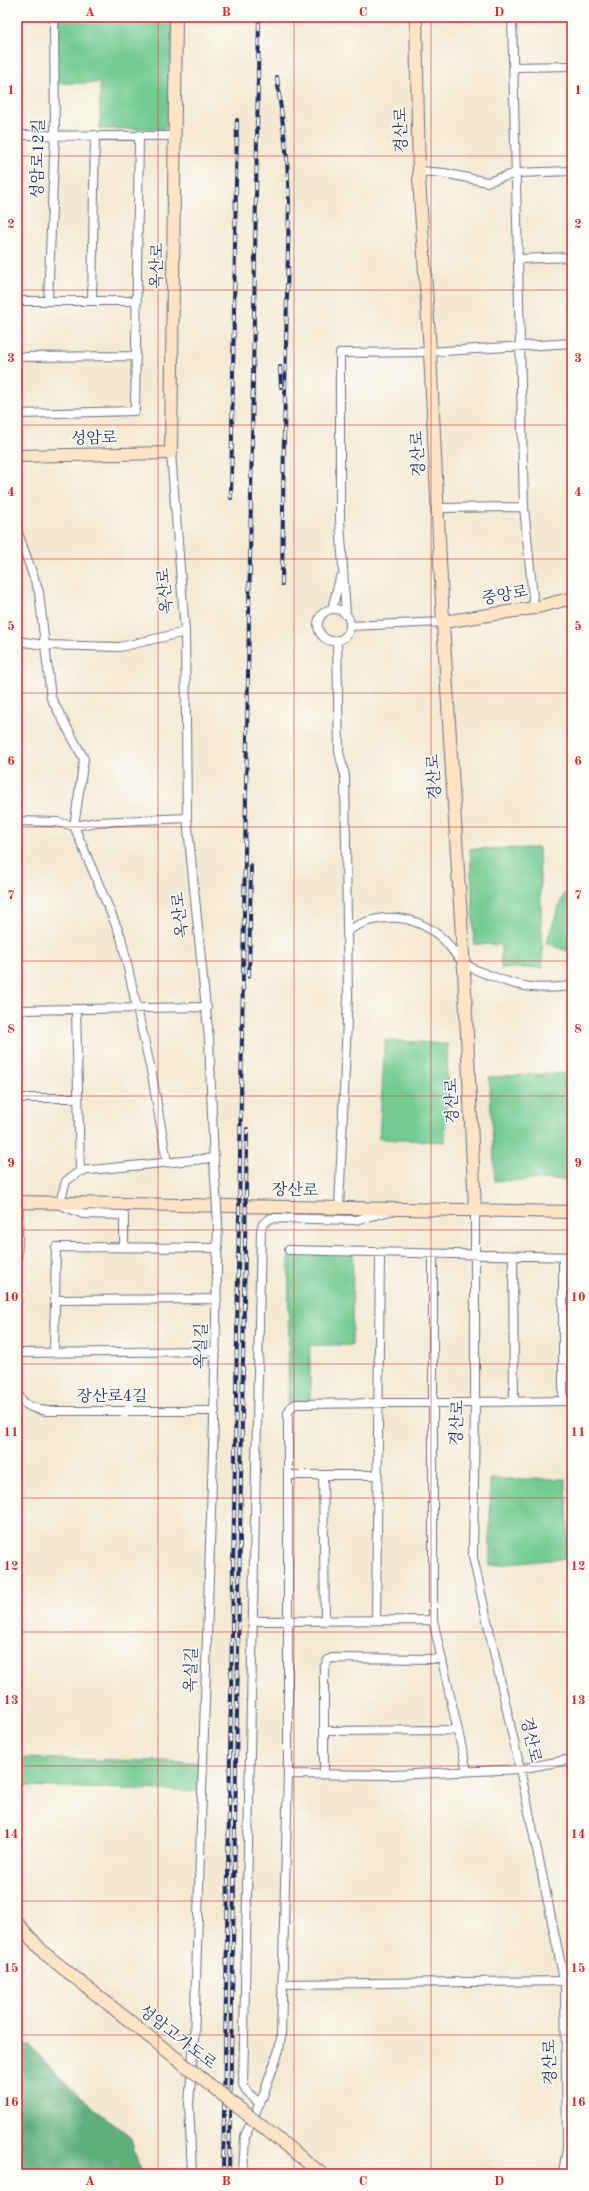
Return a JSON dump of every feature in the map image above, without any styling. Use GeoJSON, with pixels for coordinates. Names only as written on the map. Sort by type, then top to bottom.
{"type":"FeatureCollection","features":[{"type":"Feature","properties":{"kind":"street","name":"성암로12길"},"geometry":{"type":"LineString","coordinates":[[48,301],[54,135],[54,17]]}},
{"type":"Feature","properties":{"kind":"street","name":"옥산로"},"geometry":{"type":"LineString","coordinates":[[176,17],[171,453],[185,632],[187,818],[207,1007],[218,1221]]}},
{"type":"Feature","properties":{"kind":"street","name":"경산로"},"geometry":{"type":"LineString","coordinates":[[416,17],[419,171],[463,962],[475,1210],[473,1557],[568,1981],[567,2147],[563,2174]]}},
{"type":"Feature","properties":{"kind":"street"},"geometry":{"type":"LineString","coordinates":[[512,17],[524,507],[534,608]]}},
{"type":"Feature","properties":{"kind":"street"},"geometry":{"type":"LineString","coordinates":[[514,67],[572,66]]}},
{"type":"Feature","properties":{"kind":"street"},"geometry":{"type":"LineString","coordinates":[[17,135],[175,136]]}},
{"type":"Feature","properties":{"kind":"street"},"geometry":{"type":"LineString","coordinates":[[92,301],[95,135]]}},
{"type":"Feature","properties":{"kind":"street"},"geometry":{"type":"LineString","coordinates":[[17,414],[135,411],[139,135]]}},
{"type":"Feature","properties":{"kind":"street"},"geometry":{"type":"LineString","coordinates":[[419,171],[444,173],[487,182],[516,173],[572,171]]}},
{"type":"Feature","properties":{"kind":"street"},"geometry":{"type":"LineString","coordinates":[[518,259],[572,257]]}},
{"type":"Feature","properties":{"kind":"street"},"geometry":{"type":"LineString","coordinates":[[17,301],[137,301]]}},
{"type":"Feature","properties":{"kind":"street"},"geometry":{"type":"LineString","coordinates":[[346,615],[340,610],[332,610],[321,616],[318,626],[322,635],[332,640],[337,640],[346,636],[350,626],[346,615],[341,558],[340,353],[430,352],[572,343]]}},
{"type":"Feature","properties":{"kind":"street"},"geometry":{"type":"LineString","coordinates":[[17,356],[136,356]]}},
{"type":"Feature","properties":{"kind":"street","name":"성암로"},"geometry":{"type":"LineString","coordinates":[[17,456],[171,453]]}},
{"type":"Feature","properties":{"kind":"street"},"geometry":{"type":"LineString","coordinates":[[438,508],[524,507]]}},
{"type":"Feature","properties":{"kind":"street"},"geometry":{"type":"LineString","coordinates":[[17,530],[39,592],[51,698],[84,759],[74,826],[121,937],[138,1008],[168,1162]]}},
{"type":"Feature","properties":{"kind":"street"},"geometry":{"type":"LineString","coordinates":[[332,610],[339,585],[341,558]]}},
{"type":"Feature","properties":{"kind":"street","name":"중앙로"},"geometry":{"type":"LineString","coordinates":[[443,622],[534,608],[572,598]]}},
{"type":"Feature","properties":{"kind":"street"},"geometry":{"type":"LineString","coordinates":[[350,626],[443,622]]}},
{"type":"Feature","properties":{"kind":"street"},"geometry":{"type":"LineString","coordinates":[[17,641],[44,645],[120,647],[185,632]]}},
{"type":"Feature","properties":{"kind":"street"},"geometry":{"type":"LineString","coordinates":[[337,640],[339,752],[345,776],[348,930],[348,997],[339,1208]]}},
{"type":"Feature","properties":{"kind":"street"},"geometry":{"type":"LineString","coordinates":[[17,821],[56,822],[74,826],[97,822],[187,818]]}},
{"type":"Feature","properties":{"kind":"street"},"geometry":{"type":"LineString","coordinates":[[348,930],[373,918],[411,920],[423,925],[442,938],[463,962],[479,971],[521,987],[539,989],[572,986]]}},
{"type":"Feature","properties":{"kind":"street"},"geometry":{"type":"LineString","coordinates":[[17,1010],[207,1007]]}},
{"type":"Feature","properties":{"kind":"street"},"geometry":{"type":"LineString","coordinates":[[76,1009],[80,1171]]}},
{"type":"Feature","properties":{"kind":"street"},"geometry":{"type":"LineString","coordinates":[[17,1098],[77,1098]]}},
{"type":"Feature","properties":{"kind":"street"},"geometry":{"type":"LineString","coordinates":[[124,1247],[124,1215],[83,1214],[58,1202],[66,1181],[80,1171],[168,1162],[214,1160]]}},
{"type":"Feature","properties":{"kind":"street"},"geometry":{"type":"LineString","coordinates":[[17,1266],[18,1202]]}},
{"type":"Feature","properties":{"kind":"street","name":"장산로"},"geometry":{"type":"LineString","coordinates":[[18,1202],[572,1212]]}},
{"type":"Feature","properties":{"kind":"street"},"geometry":{"type":"LineString","coordinates":[[260,2104],[246,2091],[243,2084],[261,1236],[263,1224],[271,1218],[356,1220],[403,1209]]}},
{"type":"Feature","properties":{"kind":"street","name":"옥실길"},"geometry":{"type":"LineString","coordinates":[[192,2174],[189,2104],[194,2041],[215,1411],[218,1221]]}},
{"type":"Feature","properties":{"kind":"street"},"geometry":{"type":"LineString","coordinates":[[54,1353],[56,1247],[218,1248]]}},
{"type":"Feature","properties":{"kind":"street"},"geometry":{"type":"LineString","coordinates":[[289,1250],[572,1257]]}},
{"type":"Feature","properties":{"kind":"street"},"geometry":{"type":"LineString","coordinates":[[376,1620],[377,1403],[380,1253]]}},
{"type":"Feature","properties":{"kind":"street"},"geometry":{"type":"LineString","coordinates":[[434,1254],[433,1620],[467,1771]]}},
{"type":"Feature","properties":{"kind":"street"},"geometry":{"type":"LineString","coordinates":[[513,1256],[514,1402]]}},
{"type":"Feature","properties":{"kind":"street"},"geometry":{"type":"LineString","coordinates":[[563,1257],[563,1401]]}},
{"type":"Feature","properties":{"kind":"street","name":"옥실길"},"geometry":{"type":"LineString","coordinates":[[55,1300],[217,1299]]}},
{"type":"Feature","properties":{"kind":"street"},"geometry":{"type":"LineString","coordinates":[[17,1353],[216,1351]]}},
{"type":"Feature","properties":{"kind":"street","name":"장산로4길"},"geometry":{"type":"LineString","coordinates":[[17,1392],[20,1399],[32,1408],[47,1411],[215,1411]]}},
{"type":"Feature","properties":{"kind":"street"},"geometry":{"type":"LineString","coordinates":[[243,2174],[245,2136],[260,2104],[279,2050],[283,1984],[288,1774],[288,1413],[291,1407],[296,1404],[572,1401]]}},
{"type":"Feature","properties":{"kind":"street"},"geometry":{"type":"LineString","coordinates":[[288,1475],[377,1476]]}},
{"type":"Feature","properties":{"kind":"street"},"geometry":{"type":"LineString","coordinates":[[323,1475],[325,1621]]}},
{"type":"Feature","properties":{"kind":"street"},"geometry":{"type":"LineString","coordinates":[[253,1621],[433,1620]]}},
{"type":"Feature","properties":{"kind":"street"},"geometry":{"type":"LineString","coordinates":[[324,1774],[324,1668],[328,1660],[332,1658],[442,1659]]}},
{"type":"Feature","properties":{"kind":"street"},"geometry":{"type":"LineString","coordinates":[[324,1731],[457,1730]]}},
{"type":"Feature","properties":{"kind":"street"},"geometry":{"type":"LineString","coordinates":[[288,1774],[393,1775],[520,1769],[572,1759]]}},
{"type":"Feature","properties":{"kind":"street","name":"성암고가도로"},"geometry":{"type":"LineString","coordinates":[[17,1923],[44,1953],[322,2174]]}},
{"type":"Feature","properties":{"kind":"street"},"geometry":{"type":"LineString","coordinates":[[283,1984],[568,1981]]}},
{"type":"Feature","properties":{"kind":"green space"},"geometry":{"type":"Polygon","coordinates":[[[56,17],[172,17],[172,122],[163,129],[100,129],[100,83],[56,83],[56,17]]]}},
{"type":"Feature","properties":{"kind":"green space"},"geometry":{"type":"Polygon","coordinates":[[[539,848],[543,968],[501,968],[501,945],[474,944],[470,849],[539,848]]]}},
{"type":"Feature","properties":{"kind":"green space"},"geometry":{"type":"Polygon","coordinates":[[[564,893],[572,896],[572,953],[546,943],[564,893]]]}},
{"type":"Feature","properties":{"kind":"green space"},"geometry":{"type":"Polygon","coordinates":[[[385,1040],[448,1044],[445,1142],[379,1139],[385,1040]]]}},
{"type":"Feature","properties":{"kind":"green space"},"geometry":{"type":"Polygon","coordinates":[[[565,1073],[571,1179],[495,1181],[489,1077],[565,1073]]]}},
{"type":"Feature","properties":{"kind":"green space"},"geometry":{"type":"Polygon","coordinates":[[[289,1250],[353,1252],[352,1345],[310,1345],[310,1404],[296,1404],[288,1413],[289,1250]]]}},
{"type":"Feature","properties":{"kind":"green space"},"geometry":{"type":"Polygon","coordinates":[[[490,1479],[566,1479],[569,1558],[490,1566],[490,1479]]]}},
{"type":"Feature","properties":{"kind":"green space"},"geometry":{"type":"Polygon","coordinates":[[[17,1758],[203,1762],[202,1791],[17,1786],[17,1758]]]}},
{"type":"Feature","properties":{"kind":"green space"},"geometry":{"type":"Polygon","coordinates":[[[17,2042],[29,2045],[76,2093],[131,2138],[141,2174],[17,2174],[17,2042]]]}},
{"type":"Feature","properties":{"kind":"railway"},"geometry":{"type":"LineString","coordinates":[[223,2174],[259,17]]}},
{"type":"Feature","properties":{"kind":"railway"},"geometry":{"type":"LineString","coordinates":[[277,77],[287,158],[289,203],[284,439]]}},
{"type":"Feature","properties":{"kind":"railway"},"geometry":{"type":"LineString","coordinates":[[231,498],[237,120]]}},
{"type":"Feature","properties":{"kind":"railway"},"geometry":{"type":"LineString","coordinates":[[280,367],[281,387]]}},
{"type":"Feature","properties":{"kind":"railway"},"geometry":{"type":"LineString","coordinates":[[282,584],[284,434]]}},
{"type":"Feature","properties":{"kind":"railway"},"geometry":{"type":"LineString","coordinates":[[249,977],[251,865]]}},
{"type":"Feature","properties":{"kind":"railway"},"geometry":{"type":"LineString","coordinates":[[229,2174],[247,1129]]}}]}
